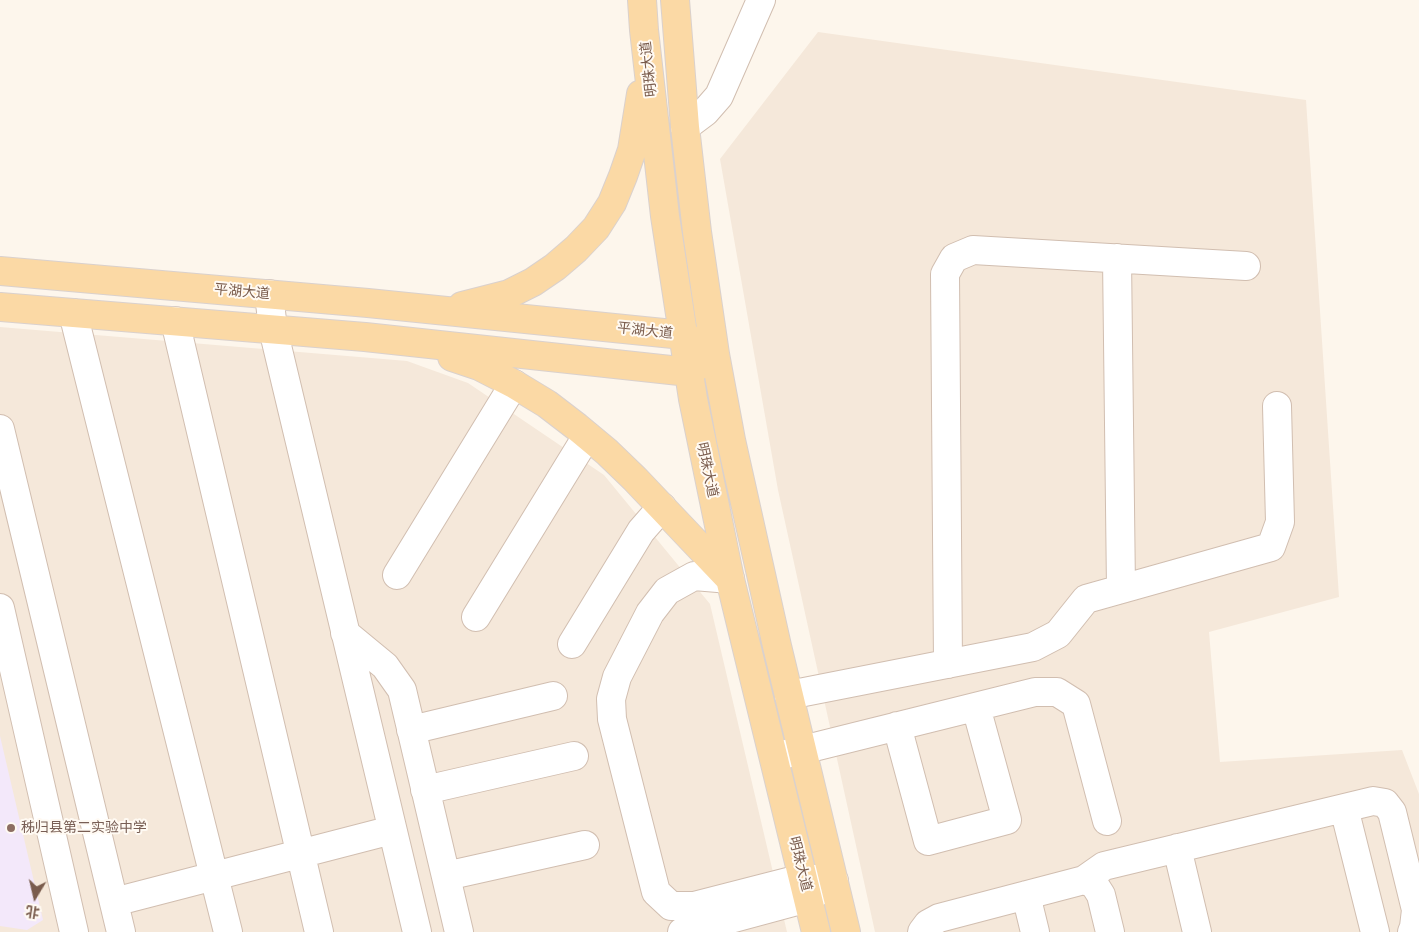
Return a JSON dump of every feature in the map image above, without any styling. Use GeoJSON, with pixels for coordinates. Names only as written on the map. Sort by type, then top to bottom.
{"type":"FeatureCollection","features":[{"type":"Feature","properties":{"kind":"main road","name":"明珠大道"},"geometry":{"type":"LineString","coordinates":[[642,0],[665,216],[692,399],[730,580],[816,932]]}},
{"type":"Feature","properties":{"kind":"main road","name":"明珠大道"},"geometry":{"type":"LineString","coordinates":[[675,0],[685,127],[698,242],[715,354],[731,440],[789,695],[846,932]]}},
{"type":"Feature","properties":{"kind":"main road"},"geometry":{"type":"LineString","coordinates":[[368,303],[453,307],[483,302],[509,294],[533,282],[576,249],[596,228],[612,203],[632,150],[642,92],[644,30]]}},
{"type":"Feature","properties":{"kind":"main road","name":"平湖大道"},"geometry":{"type":"LineString","coordinates":[[0,271],[368,303],[683,335],[715,354]]}},
{"type":"Feature","properties":{"kind":"main road"},"geometry":{"type":"LineString","coordinates":[[0,307],[365,337],[688,372],[715,354]]}},
{"type":"Feature","properties":{"kind":"main road"},"geometry":{"type":"LineString","coordinates":[[365,337],[404,343],[442,353],[479,366],[547,404],[607,452],[662,507],[730,580]]}},
{"type":"Feature","properties":{"kind":"street"},"geometry":{"type":"LineString","coordinates":[[685,127],[705,112],[719,96],[761,0]]}},
{"type":"Feature","properties":{"kind":"street"},"geometry":{"type":"LineString","coordinates":[[948,664],[946,274],[954,258],[973,250],[1246,266]]}},
{"type":"Feature","properties":{"kind":"street"},"geometry":{"type":"LineString","coordinates":[[1117,258],[1121,589]]}},
{"type":"Feature","properties":{"kind":"street"},"geometry":{"type":"LineString","coordinates":[[269,294],[273,329],[417,932]]}},
{"type":"Feature","properties":{"kind":"street"},"geometry":{"type":"LineString","coordinates":[[73,313],[228,932]]}},
{"type":"Feature","properties":{"kind":"street"},"geometry":{"type":"LineString","coordinates":[[175,321],[319,932]]}},
{"type":"Feature","properties":{"kind":"street"},"geometry":{"type":"LineString","coordinates":[[398,574],[514,384]]}},
{"type":"Feature","properties":{"kind":"street"},"geometry":{"type":"LineString","coordinates":[[789,695],[1033,647],[1058,634],[1086,598],[1271,547],[1280,522],[1277,406]]}},
{"type":"Feature","properties":{"kind":"street"},"geometry":{"type":"LineString","coordinates":[[0,429],[121,932]]}},
{"type":"Feature","properties":{"kind":"street"},"geometry":{"type":"LineString","coordinates":[[476,617],[587,436]]}},
{"type":"Feature","properties":{"kind":"street"},"geometry":{"type":"LineString","coordinates":[[572,644],[641,531],[662,507]]}},
{"type":"Feature","properties":{"kind":"street"},"geometry":{"type":"LineString","coordinates":[[730,580],[694,576],[667,591],[650,613],[617,678],[611,699],[612,719],[656,892],[671,906],[694,906],[806,888],[834,881]]}},
{"type":"Feature","properties":{"kind":"street"},"geometry":{"type":"LineString","coordinates":[[0,608],[74,932]]}},
{"type":"Feature","properties":{"kind":"street"},"geometry":{"type":"LineString","coordinates":[[345,633],[385,666],[402,690],[460,932]]}},
{"type":"Feature","properties":{"kind":"street"},"geometry":{"type":"LineString","coordinates":[[774,758],[802,749],[1035,692],[1057,692],[1076,704],[1107,821]]}},
{"type":"Feature","properties":{"kind":"street"},"geometry":{"type":"LineString","coordinates":[[411,730],[553,696]]}},
{"type":"Feature","properties":{"kind":"street"},"geometry":{"type":"LineString","coordinates":[[897,726],[928,841],[1007,820],[976,707]]}},
{"type":"Feature","properties":{"kind":"street"},"geometry":{"type":"LineString","coordinates":[[425,790],[574,756]]}},
{"type":"Feature","properties":{"kind":"street"},"geometry":{"type":"LineString","coordinates":[[922,932],[928,924],[939,918],[1084,880],[1104,866],[1373,801],[1386,803],[1392,812],[1416,910],[1412,932]]}},
{"type":"Feature","properties":{"kind":"street"},"geometry":{"type":"LineString","coordinates":[[1344,808],[1375,932]]}},
{"type":"Feature","properties":{"kind":"street"},"geometry":{"type":"LineString","coordinates":[[114,902],[392,830]]}},
{"type":"Feature","properties":{"kind":"street"},"geometry":{"type":"LineString","coordinates":[[446,876],[585,845]]}},
{"type":"Feature","properties":{"kind":"street"},"geometry":{"type":"LineString","coordinates":[[1177,848],[1197,932]]}},
{"type":"Feature","properties":{"kind":"street"},"geometry":{"type":"LineString","coordinates":[[1084,880],[1094,884],[1101,895],[1110,932]]}},
{"type":"Feature","properties":{"kind":"street"},"geometry":{"type":"LineString","coordinates":[[682,932],[806,888]]}},
{"type":"Feature","properties":{"kind":"street"},"geometry":{"type":"LineString","coordinates":[[1026,895],[1035,932]]}},
{"type":"Feature","properties":{"kind":"shaded area"},"geometry":{"type":"Polygon","coordinates":[[[818,32],[1306,100],[1339,597],[1209,632],[1220,762],[1402,750],[1419,794],[1419,932],[875,932],[778,490],[720,159],[818,32]]]}},
{"type":"Feature","properties":{"kind":"shaded area"},"geometry":{"type":"Polygon","coordinates":[[[0,327],[407,361],[468,383],[604,475],[710,604],[787,932],[0,932],[0,327]]]}},
{"type":"Feature","properties":{"kind":"shaded area","name":"秭归县第二实验中学"},"geometry":{"type":"Polygon","coordinates":[[[0,736],[43,920],[27,930],[0,926],[0,736]]]}},
{"type":"Feature","properties":{"kind":"place","name":"秭归县第二实验中学"},"geometry":{"type":"Point","coordinates":[11,828]}}]}
